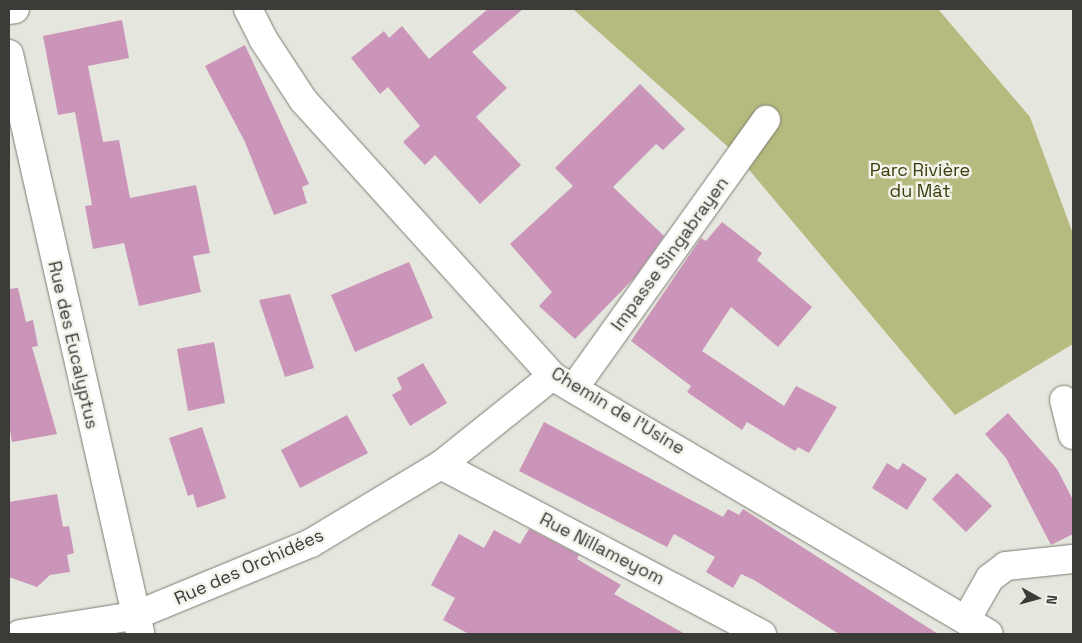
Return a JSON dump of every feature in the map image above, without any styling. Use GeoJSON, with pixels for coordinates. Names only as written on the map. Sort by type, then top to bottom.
{"type":"FeatureCollection","features":[{"type":"Feature","properties":{"kind":"street"},"geometry":{"type":"LineString","coordinates":[[9,10],[15,9]]}},
{"type":"Feature","properties":{"kind":"street","name":"Chemin de l'Usine"},"geometry":{"type":"LineString","coordinates":[[248,9],[263,39],[303,100],[563,382],[989,634]]}},
{"type":"Feature","properties":{"kind":"street","name":"Rue des Eucalyptus"},"geometry":{"type":"LineString","coordinates":[[9,54],[138,625]]}},
{"type":"Feature","properties":{"kind":"street","name":"Impasse Singabrayen"},"geometry":{"type":"LineString","coordinates":[[563,382],[766,120]]}},
{"type":"Feature","properties":{"kind":"street","name":"Rue des Orchidées"},"geometry":{"type":"LineString","coordinates":[[20,634],[138,625],[311,543],[441,466],[563,382]]}},
{"type":"Feature","properties":{"kind":"street"},"geometry":{"type":"LineString","coordinates":[[1064,400],[1073,435]]}},
{"type":"Feature","properties":{"kind":"street","name":"Rue Nillameyom"},"geometry":{"type":"LineString","coordinates":[[441,466],[762,634]]}},
{"type":"Feature","properties":{"kind":"street"},"geometry":{"type":"LineString","coordinates":[[966,620],[990,578],[1006,566],[1073,559]]}},
{"type":"Feature","properties":{"kind":"green space","name":"Parc Rivière du Mât"},"geometry":{"type":"Polygon","coordinates":[[[573,9],[938,9],[1030,117],[1073,234],[1073,344],[955,415],[735,153],[573,9]]]}},
{"type":"Feature","properties":{"kind":"building"},"geometry":{"type":"Polygon","coordinates":[[[488,9],[523,9],[472,52],[507,88],[476,117],[521,165],[480,204],[435,155],[425,165],[403,142],[420,126],[388,87],[380,94],[351,58],[384,31],[389,38],[402,26],[429,59],[488,9]]]}},
{"type":"Feature","properties":{"kind":"building"},"geometry":{"type":"Polygon","coordinates":[[[122,20],[129,58],[88,66],[103,142],[119,140],[130,198],[196,185],[210,253],[193,256],[201,292],[139,306],[124,243],[93,249],[85,206],[92,205],[75,112],[58,115],[43,36],[122,20]]]}},
{"type":"Feature","properties":{"kind":"building"},"geometry":{"type":"Polygon","coordinates":[[[245,45],[309,184],[302,187],[307,203],[274,215],[245,142],[205,66],[245,45]]]}},
{"type":"Feature","properties":{"kind":"building"},"geometry":{"type":"Polygon","coordinates":[[[640,84],[685,129],[663,150],[656,144],[613,187],[664,236],[635,277],[575,339],[539,306],[552,292],[510,244],[573,186],[555,168],[640,84]]]}},
{"type":"Feature","properties":{"kind":"building"},"geometry":{"type":"Polygon","coordinates":[[[722,222],[762,253],[757,260],[812,307],[778,347],[731,307],[702,351],[784,406],[796,386],[837,407],[809,453],[798,447],[795,451],[747,422],[742,430],[687,392],[691,386],[631,341],[701,238],[706,241],[722,222]]]}},
{"type":"Feature","properties":{"kind":"building"},"geometry":{"type":"Polygon","coordinates":[[[409,262],[433,318],[355,352],[331,295],[409,262]]]}},
{"type":"Feature","properties":{"kind":"building"},"geometry":{"type":"Polygon","coordinates":[[[18,288],[26,322],[33,320],[38,346],[32,347],[57,434],[12,442],[9,424],[9,289],[18,288]]]}},
{"type":"Feature","properties":{"kind":"building"},"geometry":{"type":"Polygon","coordinates":[[[290,294],[314,368],[285,377],[259,300],[290,294]]]}},
{"type":"Feature","properties":{"kind":"building"},"geometry":{"type":"Polygon","coordinates":[[[214,342],[225,403],[188,411],[177,349],[214,342]]]}},
{"type":"Feature","properties":{"kind":"building"},"geometry":{"type":"Polygon","coordinates":[[[423,363],[447,403],[410,426],[392,395],[402,389],[397,378],[423,363]]]}},
{"type":"Feature","properties":{"kind":"building"},"geometry":{"type":"Polygon","coordinates":[[[1008,413],[1057,469],[1073,500],[1073,534],[1051,545],[1006,458],[985,434],[1008,413]]]}},
{"type":"Feature","properties":{"kind":"building"},"geometry":{"type":"Polygon","coordinates":[[[347,415],[368,453],[300,488],[281,450],[347,415]]]}},
{"type":"Feature","properties":{"kind":"building"},"geometry":{"type":"Polygon","coordinates":[[[544,422],[723,517],[728,509],[739,515],[743,509],[938,634],[839,634],[754,580],[741,574],[733,588],[706,572],[715,557],[674,534],[667,547],[519,471],[544,422]]]}},
{"type":"Feature","properties":{"kind":"building"},"geometry":{"type":"Polygon","coordinates":[[[202,427],[226,498],[197,508],[193,494],[188,496],[169,438],[202,427]]]}},
{"type":"Feature","properties":{"kind":"building"},"geometry":{"type":"Polygon","coordinates":[[[887,463],[898,470],[903,463],[927,479],[907,510],[872,488],[887,463]]]}},
{"type":"Feature","properties":{"kind":"building"},"geometry":{"type":"Polygon","coordinates":[[[957,473],[992,506],[966,532],[932,499],[957,473]]]}},
{"type":"Feature","properties":{"kind":"building"},"geometry":{"type":"Polygon","coordinates":[[[57,494],[63,527],[69,526],[74,553],[67,555],[70,572],[50,575],[37,587],[9,577],[9,502],[57,494]]]}},
{"type":"Feature","properties":{"kind":"building"},"geometry":{"type":"Polygon","coordinates":[[[529,529],[579,555],[577,559],[621,585],[614,594],[685,634],[469,634],[443,620],[455,598],[431,585],[459,534],[484,548],[494,530],[520,544],[529,529]]]}}]}
